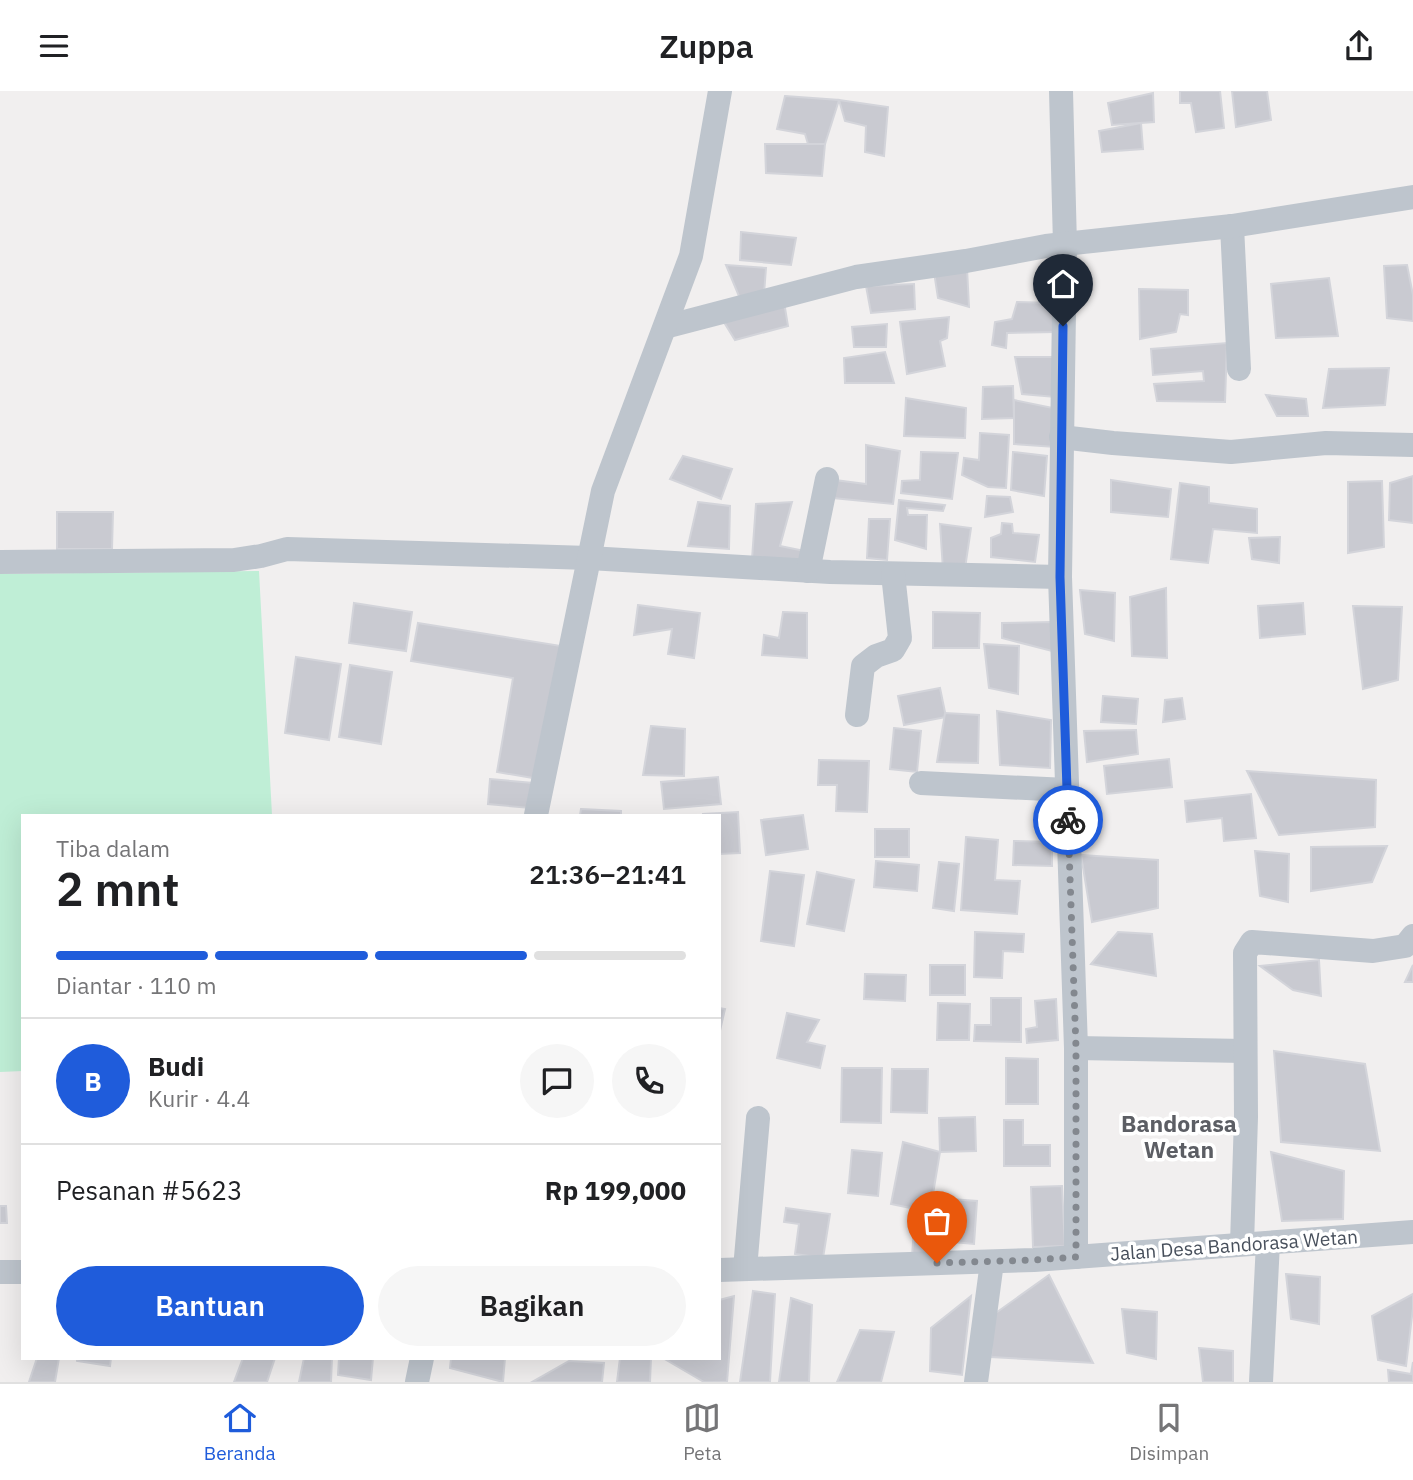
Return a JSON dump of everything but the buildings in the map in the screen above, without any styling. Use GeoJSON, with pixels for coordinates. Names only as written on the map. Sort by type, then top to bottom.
{"type":"FeatureCollection","features":[{"type":"Feature","properties":{"kind":"street"},"geometry":{"type":"LineString","coordinates":[[536,814],[603,491],[691,256],[720,91]]}},
{"type":"Feature","properties":{"kind":"street"},"geometry":{"type":"LineString","coordinates":[[1061,91],[1065,245],[1060,577],[1076,1048],[1076,1257]]}},
{"type":"Feature","properties":{"kind":"street"},"geometry":{"type":"LineString","coordinates":[[665,327],[856,277],[1046,246],[1232,226],[1413,197]]}},
{"type":"Feature","properties":{"kind":"street"},"geometry":{"type":"LineString","coordinates":[[1232,226],[1239,369]]}},
{"type":"Feature","properties":{"kind":"street"},"geometry":{"type":"LineString","coordinates":[[1061,437],[1231,451],[1316,443],[1413,445]]}},
{"type":"Feature","properties":{"kind":"street"},"geometry":{"type":"LineString","coordinates":[[808,571],[827,479]]}},
{"type":"Feature","properties":{"kind":"street"},"geometry":{"type":"LineString","coordinates":[[0,562],[234,560],[287,549],[589,558],[808,571],[1060,577]]}},
{"type":"Feature","properties":{"kind":"street"},"geometry":{"type":"LineString","coordinates":[[858,715],[863,666],[876,656],[893,650],[900,638],[893,574]]}},
{"type":"Feature","properties":{"kind":"street"},"geometry":{"type":"LineString","coordinates":[[921,783],[1067,790]]}},
{"type":"Feature","properties":{"kind":"street"},"geometry":{"type":"LineString","coordinates":[[1242,1244],[1246,1117],[1245,953],[1252,942],[1373,951],[1405,946],[1413,936]]}},
{"type":"Feature","properties":{"kind":"street"},"geometry":{"type":"LineString","coordinates":[[1076,1048],[1245,1051]]}},
{"type":"Feature","properties":{"kind":"street"},"geometry":{"type":"LineString","coordinates":[[745,1269],[758,1118]]}},
{"type":"Feature","properties":{"kind":"street","name":"Jalan Desa Bandorasa Wetan"},"geometry":{"type":"LineString","coordinates":[[721,1270],[992,1262],[1413,1232]]}},
{"type":"Feature","properties":{"kind":"street"},"geometry":{"type":"LineString","coordinates":[[1261,1382],[1268,1243]]}},
{"type":"Feature","properties":{"kind":"street"},"geometry":{"type":"LineString","coordinates":[[976,1382],[992,1262]]}},
{"type":"Feature","properties":{"kind":"street"},"geometry":{"type":"LineString","coordinates":[[0,1272],[21,1272]]}},
{"type":"Feature","properties":{"kind":"street"},"geometry":{"type":"LineString","coordinates":[[417,1382],[422,1360]]}},
{"type":"Feature","properties":{"kind":"green space"},"geometry":{"type":"Polygon","coordinates":[[[259,571],[272,814],[21,814],[21,1071],[0,1072],[0,574],[259,571]]]}},
{"type":"Feature","properties":{"kind":"way so far"},"geometry":{"type":"LineString","coordinates":[[937,1263],[1076,1257],[1076,1048],[1068,820]]}},
{"type":"Feature","properties":{"kind":"district","name":"Bandorasa Wetan"},"geometry":{"type":"Point","coordinates":[1179,1137]}},
{"type":"Feature","properties":{"kind":"route"},"geometry":{"type":"LineString","coordinates":[[1063,326],[1060,577],[1068,820]]}}]}
